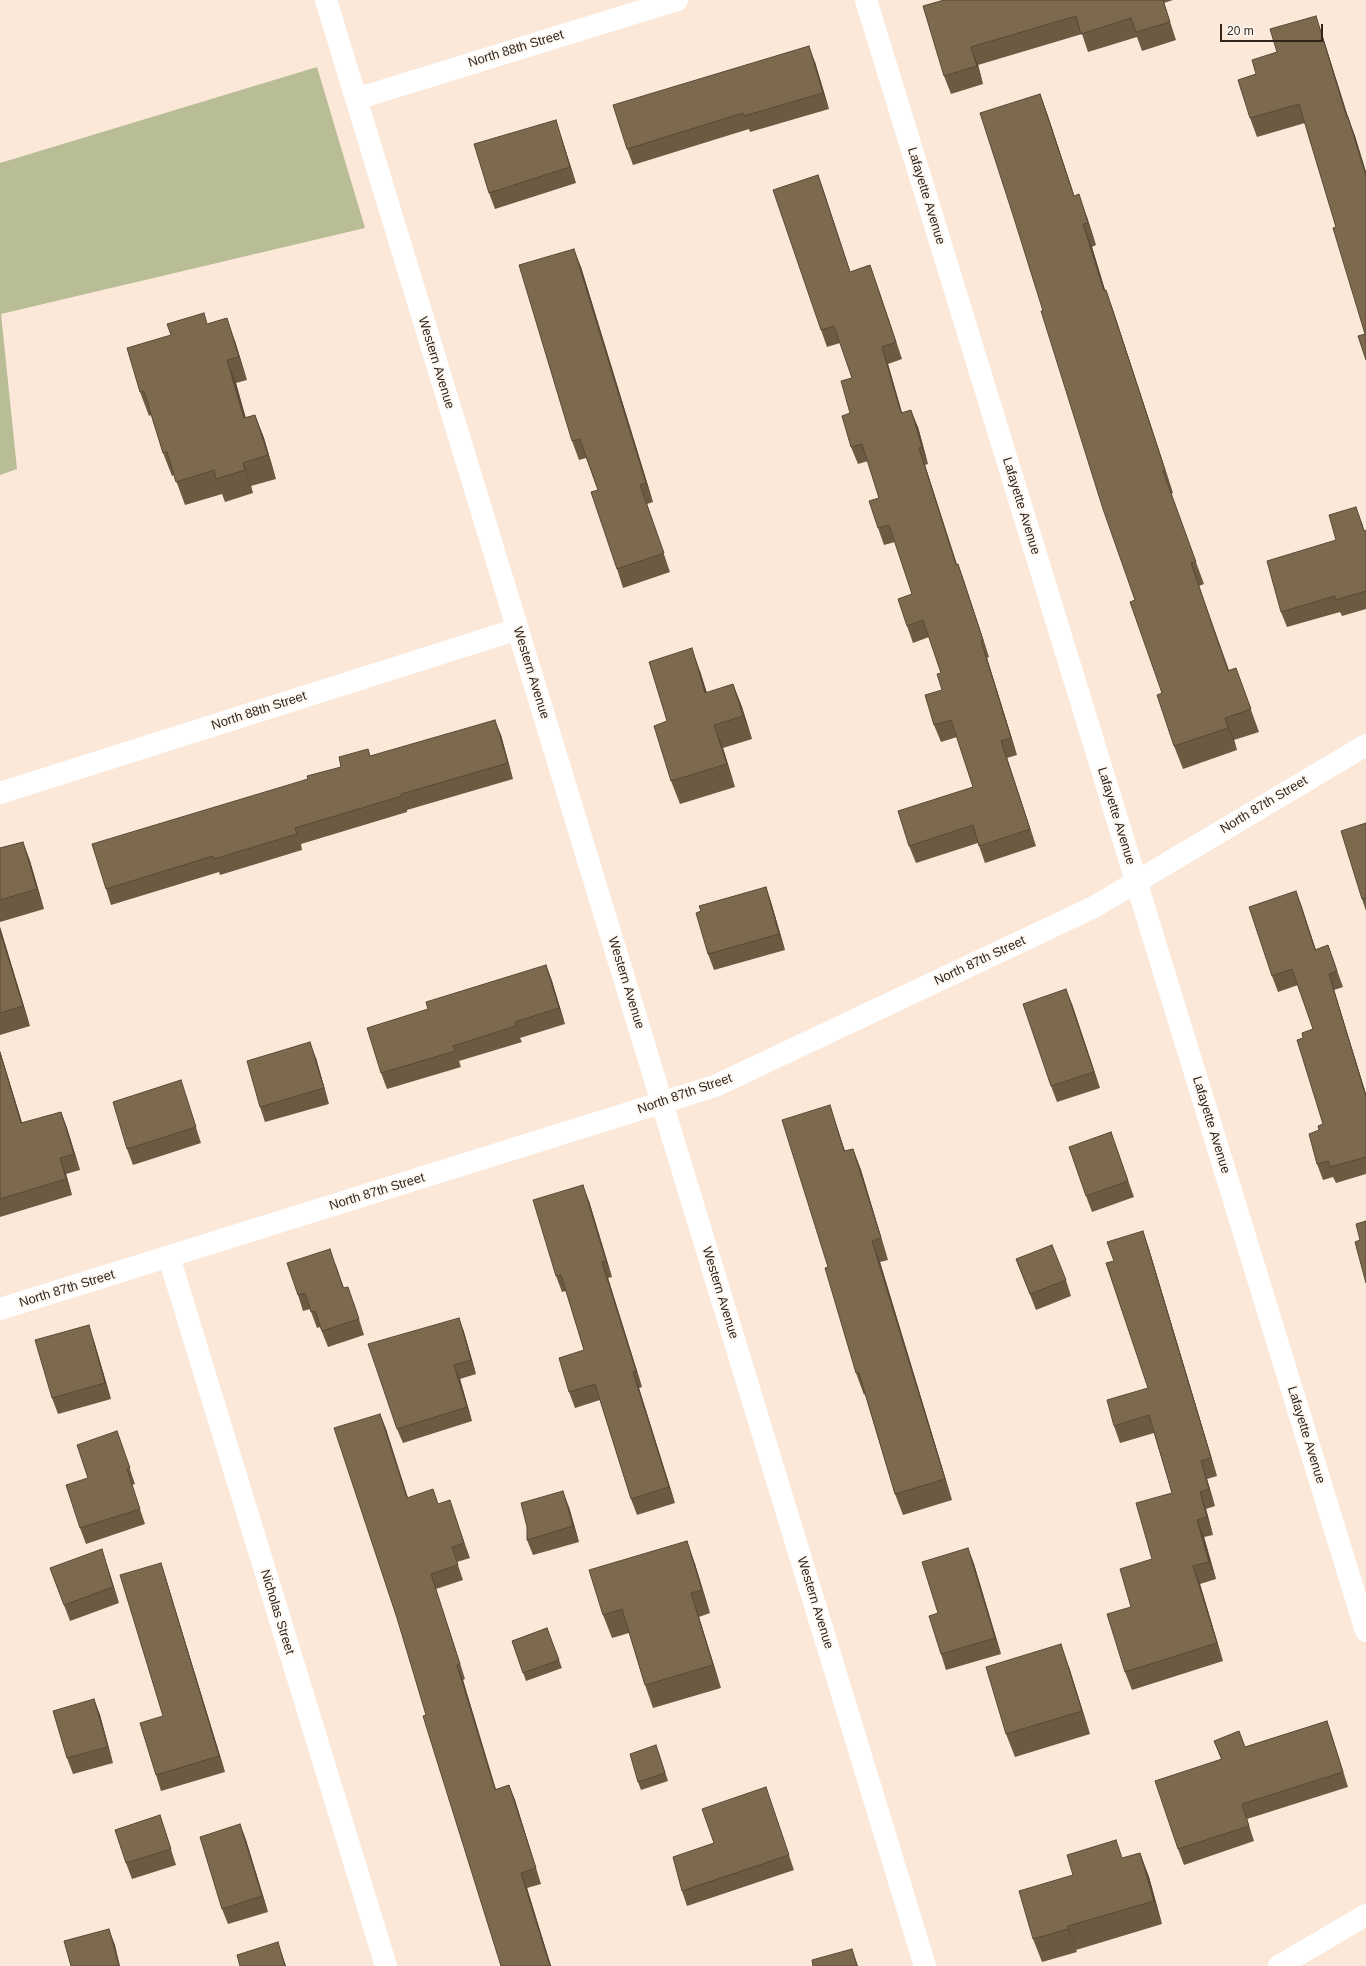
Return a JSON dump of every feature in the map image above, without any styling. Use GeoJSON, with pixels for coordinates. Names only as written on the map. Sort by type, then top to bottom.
{"type":"FeatureCollection","features":[{"type":"Feature","properties":{"kind":"street","name":"Western Avenue"},"geometry":{"type":"LineString","coordinates":[[326,0],[925,1966]]}},
{"type":"Feature","properties":{"kind":"street","name":"North 88th Street"},"geometry":{"type":"LineString","coordinates":[[356,98],[677,0]]}},
{"type":"Feature","properties":{"kind":"street","name":"Lafayette Avenue"},"geometry":{"type":"LineString","coordinates":[[866,0],[1366,1631]]}},
{"type":"Feature","properties":{"kind":"street","name":"North 88th Street"},"geometry":{"type":"LineString","coordinates":[[0,793],[518,629]]}},
{"type":"Feature","properties":{"kind":"street","name":"North 87th Street"},"geometry":{"type":"LineString","coordinates":[[0,1310],[662,1103],[722,1082],[1094,907],[1366,745]]}},
{"type":"Feature","properties":{"kind":"street","name":"Nicholas Street"},"geometry":{"type":"LineString","coordinates":[[169,1257],[386,1966]]}},
{"type":"Feature","properties":{"kind":"street"},"geometry":{"type":"LineString","coordinates":[[1279,1966],[1366,1915]]}},
{"type":"Feature","properties":{"kind":"green space"},"geometry":{"type":"Polygon","coordinates":[[[317,67],[365,228],[1,314],[17,469],[0,475],[0,163],[317,67]]]}},
{"type":"Feature","properties":{"kind":"building"},"geometry":{"type":"Polygon","coordinates":[[[944,0],[1163,0],[1170,22],[1136,32],[1131,18],[1081,34],[1076,16],[971,47],[977,66],[944,76],[923,6],[944,0]]]}},
{"type":"Feature","properties":{"kind":"building"},"geometry":{"type":"Polygon","coordinates":[[[1316,16],[1366,176],[1366,360],[1358,336],[1365,334],[1333,228],[1336,227],[1299,104],[1250,118],[1238,80],[1256,74],[1252,60],[1277,52],[1270,29],[1316,16]]]}},
{"type":"Feature","properties":{"kind":"building"},"geometry":{"type":"Polygon","coordinates":[[[809,46],[823,93],[744,116],[743,113],[627,149],[613,105],[809,46]]]}},
{"type":"Feature","properties":{"kind":"building"},"geometry":{"type":"Polygon","coordinates":[[[1040,94],[1074,196],[1079,194],[1088,223],[1083,224],[1104,291],[1106,290],[1165,470],[1163,471],[1196,562],[1191,563],[1228,671],[1236,668],[1251,709],[1225,718],[1228,728],[1174,746],[1157,695],[1162,693],[1130,602],[1135,600],[1103,509],[1041,311],[1043,311],[980,113],[1040,94]]]}},
{"type":"Feature","properties":{"kind":"building"},"geometry":{"type":"Polygon","coordinates":[[[556,120],[570,167],[489,193],[474,144],[556,120]]]}},
{"type":"Feature","properties":{"kind":"building"},"geometry":{"type":"Polygon","coordinates":[[[818,175],[850,272],[870,265],[896,342],[882,347],[901,413],[911,410],[922,447],[919,448],[956,565],[958,564],[983,640],[981,641],[1011,738],[1001,741],[1030,829],[979,846],[973,825],[909,846],[898,811],[973,787],[951,720],[934,725],[925,695],[942,690],[937,674],[941,673],[923,620],[907,626],[898,599],[912,594],[889,525],[878,528],[869,501],[879,498],[862,444],[851,447],[842,416],[850,413],[841,381],[852,378],[834,326],[821,330],[773,190],[818,175]]]}},
{"type":"Feature","properties":{"kind":"building"},"geometry":{"type":"Polygon","coordinates":[[[574,249],[646,483],[640,485],[664,553],[617,569],[591,492],[598,490],[580,439],[572,441],[519,265],[574,249]]]}},
{"type":"Feature","properties":{"kind":"building"},"geometry":{"type":"Polygon","coordinates":[[[204,313],[207,324],[227,318],[239,357],[227,360],[244,418],[255,415],[268,455],[243,463],[245,470],[216,479],[214,470],[176,482],[167,452],[163,453],[144,391],[140,392],[127,348],[171,335],[167,324],[204,313]]]}},
{"type":"Feature","properties":{"kind":"building"},"geometry":{"type":"Polygon","coordinates":[[[1356,507],[1364,531],[1366,530],[1366,591],[1336,600],[1335,596],[1281,612],[1267,561],[1336,540],[1329,515],[1356,507]]]}},
{"type":"Feature","properties":{"kind":"building"},"geometry":{"type":"Polygon","coordinates":[[[692,648],[705,693],[733,684],[743,716],[714,725],[727,764],[671,781],[654,726],[667,721],[649,662],[692,648]]]}},
{"type":"Feature","properties":{"kind":"building"},"geometry":{"type":"Polygon","coordinates":[[[495,720],[508,763],[401,794],[402,796],[295,828],[297,834],[214,859],[213,856],[106,889],[92,844],[308,779],[307,776],[341,767],[339,757],[368,749],[370,756],[495,720]]]}},
{"type":"Feature","properties":{"kind":"building"},"geometry":{"type":"Polygon","coordinates":[[[1366,823],[1366,898],[1362,899],[1341,831],[1366,823]]]}},
{"type":"Feature","properties":{"kind":"building"},"geometry":{"type":"Polygon","coordinates":[[[23,842],[37,889],[0,900],[0,848],[23,842]]]}},
{"type":"Feature","properties":{"kind":"building"},"geometry":{"type":"Polygon","coordinates":[[[766,887],[779,934],[708,954],[696,913],[701,911],[699,906],[766,887]]]}},
{"type":"Feature","properties":{"kind":"building"},"geometry":{"type":"Polygon","coordinates":[[[1296,891],[1315,950],[1328,945],[1337,971],[1329,974],[1366,1097],[1366,1157],[1330,1167],[1328,1161],[1317,1164],[1309,1134],[1319,1130],[1318,1126],[1323,1124],[1297,1040],[1303,1038],[1302,1033],[1313,1029],[1292,969],[1272,976],[1249,907],[1296,891]]]}},
{"type":"Feature","properties":{"kind":"building"},"geometry":{"type":"Polygon","coordinates":[[[0,931],[23,1006],[0,1013],[0,931]]]}},
{"type":"Feature","properties":{"kind":"building"},"geometry":{"type":"Polygon","coordinates":[[[546,965],[559,1008],[515,1022],[516,1026],[453,1046],[455,1051],[381,1073],[367,1028],[428,1009],[426,1002],[546,965]]]}},
{"type":"Feature","properties":{"kind":"building"},"geometry":{"type":"Polygon","coordinates":[[[1066,989],[1094,1072],[1051,1086],[1023,1004],[1066,989]]]}},
{"type":"Feature","properties":{"kind":"building"},"geometry":{"type":"Polygon","coordinates":[[[310,1042],[324,1088],[260,1107],[247,1061],[310,1042]]]}},
{"type":"Feature","properties":{"kind":"building"},"geometry":{"type":"Polygon","coordinates":[[[0,1053],[21,1123],[61,1112],[74,1154],[60,1158],[66,1179],[0,1199],[0,1053]]]}},
{"type":"Feature","properties":{"kind":"building"},"geometry":{"type":"Polygon","coordinates":[[[181,1080],[196,1127],[127,1149],[113,1102],[181,1080]]]}},
{"type":"Feature","properties":{"kind":"building"},"geometry":{"type":"Polygon","coordinates":[[[830,1105],[844,1151],[853,1149],[881,1238],[872,1241],[945,1479],[895,1494],[859,1373],[856,1373],[825,1268],[828,1267],[782,1120],[830,1105]]]}},
{"type":"Feature","properties":{"kind":"building"},"geometry":{"type":"Polygon","coordinates":[[[1111,1132],[1128,1181],[1086,1196],[1069,1147],[1111,1132]]]}},
{"type":"Feature","properties":{"kind":"building"},"geometry":{"type":"Polygon","coordinates":[[[583,1185],[606,1261],[602,1262],[636,1371],[633,1372],[669,1487],[631,1499],[595,1384],[569,1392],[559,1358],[584,1350],[561,1275],[556,1276],[533,1200],[583,1185]]]}},
{"type":"Feature","properties":{"kind":"building"},"geometry":{"type":"Polygon","coordinates":[[[1366,1221],[1366,1283],[1355,1242],[1360,1240],[1356,1224],[1366,1221]]]}},
{"type":"Feature","properties":{"kind":"building"},"geometry":{"type":"Polygon","coordinates":[[[1143,1231],[1211,1458],[1201,1461],[1209,1489],[1200,1492],[1207,1517],[1197,1520],[1209,1562],[1193,1566],[1217,1643],[1125,1672],[1107,1614],[1131,1607],[1120,1569],[1152,1559],[1136,1503],[1172,1493],[1149,1415],[1114,1426],[1107,1400],[1148,1388],[1106,1263],[1114,1261],[1107,1242],[1143,1231]]]}},
{"type":"Feature","properties":{"kind":"building"},"geometry":{"type":"Polygon","coordinates":[[[1052,1245],[1066,1280],[1030,1294],[1016,1259],[1052,1245]]]}},
{"type":"Feature","properties":{"kind":"building"},"geometry":{"type":"Polygon","coordinates":[[[330,1249],[343,1288],[348,1287],[359,1319],[322,1331],[315,1311],[311,1312],[305,1293],[298,1295],[287,1263],[330,1249]]]}},
{"type":"Feature","properties":{"kind":"building"},"geometry":{"type":"Polygon","coordinates":[[[459,1318],[471,1360],[454,1365],[467,1407],[397,1429],[368,1344],[459,1318]]]}},
{"type":"Feature","properties":{"kind":"building"},"geometry":{"type":"Polygon","coordinates":[[[89,1325],[105,1383],[52,1398],[35,1340],[89,1325]]]}},
{"type":"Feature","properties":{"kind":"building"},"geometry":{"type":"Polygon","coordinates":[[[380,1414],[407,1498],[433,1489],[438,1504],[450,1500],[464,1543],[452,1547],[458,1565],[431,1574],[460,1664],[457,1665],[495,1790],[509,1785],[536,1868],[521,1873],[550,1966],[501,1966],[423,1716],[426,1715],[397,1618],[334,1428],[380,1414]]]}},
{"type":"Feature","properties":{"kind":"building"},"geometry":{"type":"Polygon","coordinates":[[[117,1431],[130,1468],[127,1469],[140,1509],[80,1528],[66,1485],[88,1478],[77,1445],[117,1431]]]}},
{"type":"Feature","properties":{"kind":"building"},"geometry":{"type":"Polygon","coordinates":[[[563,1491],[573,1526],[527,1540],[527,1527],[521,1503],[563,1491]]]}},
{"type":"Feature","properties":{"kind":"building"},"geometry":{"type":"Polygon","coordinates":[[[687,1541],[702,1590],[691,1593],[713,1665],[645,1685],[622,1609],[603,1615],[589,1570],[687,1541]]]}},
{"type":"Feature","properties":{"kind":"building"},"geometry":{"type":"Polygon","coordinates":[[[968,1548],[995,1638],[941,1654],[929,1616],[938,1613],[922,1562],[968,1548]]]}},
{"type":"Feature","properties":{"kind":"building"},"geometry":{"type":"Polygon","coordinates":[[[102,1549],[113,1587],[64,1605],[50,1568],[102,1549]]]}},
{"type":"Feature","properties":{"kind":"building"},"geometry":{"type":"Polygon","coordinates":[[[161,1563],[219,1756],[156,1775],[140,1723],[163,1716],[120,1575],[161,1563]]]}},
{"type":"Feature","properties":{"kind":"building"},"geometry":{"type":"Polygon","coordinates":[[[547,1628],[559,1660],[523,1673],[512,1641],[547,1628]]]}},
{"type":"Feature","properties":{"kind":"building"},"geometry":{"type":"Polygon","coordinates":[[[1061,1644],[1082,1711],[1006,1734],[986,1667],[1061,1644]]]}},
{"type":"Feature","properties":{"kind":"building"},"geometry":{"type":"Polygon","coordinates":[[[94,1699],[108,1747],[67,1758],[53,1711],[94,1699]]]}},
{"type":"Feature","properties":{"kind":"building"},"geometry":{"type":"Polygon","coordinates":[[[1327,1721],[1343,1772],[1242,1804],[1249,1826],[1178,1849],[1155,1781],[1222,1759],[1214,1741],[1239,1731],[1245,1747],[1327,1721]]]}},
{"type":"Feature","properties":{"kind":"building"},"geometry":{"type":"Polygon","coordinates":[[[656,1745],[665,1773],[638,1782],[630,1754],[656,1745]]]}},
{"type":"Feature","properties":{"kind":"building"},"geometry":{"type":"Polygon","coordinates":[[[766,1787],[789,1855],[682,1891],[673,1857],[714,1843],[702,1809],[766,1787]]]}},
{"type":"Feature","properties":{"kind":"building"},"geometry":{"type":"Polygon","coordinates":[[[160,1815],[171,1849],[126,1863],[115,1830],[160,1815]]]}},
{"type":"Feature","properties":{"kind":"building"},"geometry":{"type":"Polygon","coordinates":[[[240,1824],[262,1896],[222,1909],[200,1837],[240,1824]]]}},
{"type":"Feature","properties":{"kind":"building"},"geometry":{"type":"Polygon","coordinates":[[[1116,1840],[1122,1858],[1140,1853],[1154,1901],[1068,1926],[1068,1929],[1033,1939],[1019,1891],[1073,1875],[1067,1855],[1116,1840]]]}},
{"type":"Feature","properties":{"kind":"building"},"geometry":{"type":"Polygon","coordinates":[[[109,1929],[119,1966],[71,1966],[64,1941],[109,1929]]]}},
{"type":"Feature","properties":{"kind":"building"},"geometry":{"type":"Polygon","coordinates":[[[278,1942],[285,1966],[240,1966],[237,1955],[278,1942]]]}},
{"type":"Feature","properties":{"kind":"building"},"geometry":{"type":"Polygon","coordinates":[[[852,1949],[857,1966],[813,1966],[812,1960],[852,1949]]]}}]}
